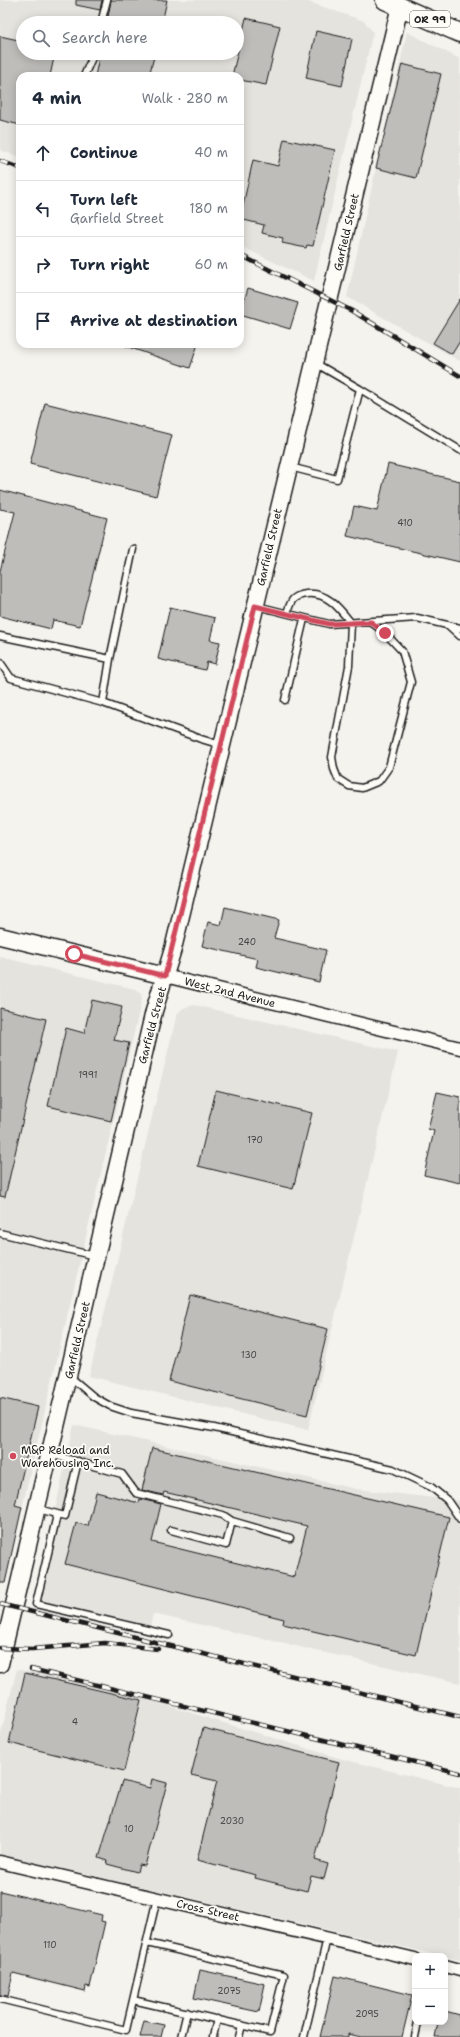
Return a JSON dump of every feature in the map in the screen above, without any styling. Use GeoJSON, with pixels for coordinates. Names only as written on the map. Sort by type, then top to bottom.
{"type":"FeatureCollection","features":[{"type":"Feature","properties":{"kind":"main road","name":"OR 99"},"geometry":{"type":"LineString","coordinates":[[395,2],[460,33]]}},
{"type":"Feature","properties":{"kind":"street","name":"Garfield Street"},"geometry":{"type":"LineString","coordinates":[[0,1664],[154,1011],[165,976],[314,363],[395,2]]}},
{"type":"Feature","properties":{"kind":"street","name":"West 2nd Avenue"},"geometry":{"type":"LineString","coordinates":[[0,936],[460,1048]]}},
{"type":"Feature","properties":{"kind":"street","name":"Cross Street"},"geometry":{"type":"LineString","coordinates":[[0,1862],[412,1958]]}},
{"type":"Feature","properties":{"kind":"street"},"geometry":{"type":"LineString","coordinates":[[448,1967],[460,1970]]}},
{"type":"Feature","properties":{"kind":"lane"},"geometry":{"type":"LineString","coordinates":[[103,16],[107,0]]}},
{"type":"Feature","properties":{"kind":"lane"},"geometry":{"type":"LineString","coordinates":[[86,72],[91,60]]}},
{"type":"Feature","properties":{"kind":"lane"},"geometry":{"type":"LineString","coordinates":[[314,363],[360,389],[460,450]]}},
{"type":"Feature","properties":{"kind":"lane"},"geometry":{"type":"LineString","coordinates":[[289,467],[337,479],[360,389]]}},
{"type":"Feature","properties":{"kind":"lane"},"geometry":{"type":"LineString","coordinates":[[103,703],[110,659],[133,549]]}},
{"type":"Feature","properties":{"kind":"lane"},"geometry":{"type":"LineString","coordinates":[[287,613],[291,599],[297,595],[310,593],[319,594],[336,605],[351,623],[349,666],[332,757],[334,769],[338,779],[349,786],[362,788],[380,781],[389,767],[411,682],[402,651],[385,633],[371,622]]}},
{"type":"Feature","properties":{"kind":"lane"},"geometry":{"type":"LineString","coordinates":[[255,606],[329,624],[417,618],[460,628]]}},
{"type":"Feature","properties":{"kind":"lane"},"geometry":{"type":"LineString","coordinates":[[285,700],[304,619]]}},
{"type":"Feature","properties":{"kind":"lane"},"geometry":{"type":"LineString","coordinates":[[448,625],[460,636]]}},
{"type":"Feature","properties":{"kind":"lane"},"geometry":{"type":"LineString","coordinates":[[0,636],[110,659]]}},
{"type":"Feature","properties":{"kind":"lane"},"geometry":{"type":"LineString","coordinates":[[0,662],[11,678],[103,703],[201,739],[222,745]]}},
{"type":"Feature","properties":{"kind":"lane"},"geometry":{"type":"LineString","coordinates":[[0,1233],[97,1256]]}},
{"type":"Feature","properties":{"kind":"lane"},"geometry":{"type":"LineString","coordinates":[[69,1376],[94,1397],[110,1406],[131,1413],[214,1428],[404,1473],[431,1487],[447,1500],[460,1519]]}},
{"type":"Feature","properties":{"kind":"lane"},"geometry":{"type":"LineString","coordinates":[[50,1454],[122,1474],[136,1493],[223,1515],[232,1521],[290,1538]]}},
{"type":"Feature","properties":{"kind":"lane"},"geometry":{"type":"LineString","coordinates":[[37,1509],[65,1516],[78,1461]]}},
{"type":"Feature","properties":{"kind":"lane"},"geometry":{"type":"LineString","coordinates":[[57,1515],[36,1604],[169,1635]]}},
{"type":"Feature","properties":{"kind":"lane"},"geometry":{"type":"LineString","coordinates":[[170,1530],[226,1545],[232,1521]]}},
{"type":"Feature","properties":{"kind":"lane"},"geometry":{"type":"LineString","coordinates":[[0,1999],[126,2030],[157,1898]]}},
{"type":"Feature","properties":{"kind":"lane"},"geometry":{"type":"LineString","coordinates":[[304,2037],[327,1938]]}},
{"type":"Feature","properties":{"kind":"lane"},"geometry":{"type":"LineString","coordinates":[[133,2000],[242,2025],[266,2034],[270,2032],[284,1975],[146,1943]]}},
{"type":"Feature","properties":{"kind":"lane"},"geometry":{"type":"LineString","coordinates":[[181,2037],[187,2012]]}},
{"type":"Feature","properties":{"kind":"lane"},"geometry":{"type":"LineString","coordinates":[[213,2037],[217,2019]]}},
{"type":"Feature","properties":{"kind":"lane"},"geometry":{"type":"LineString","coordinates":[[239,2037],[242,2025]]}},
{"type":"Feature","properties":{"kind":"lane"},"geometry":{"type":"LineString","coordinates":[[415,2037],[417,2025]]}},
{"type":"Feature","properties":{"kind":"shaded area"},"geometry":{"type":"Polygon","coordinates":[[[0,0],[303,0],[364,21],[373,32],[314,281],[244,248],[244,72],[16,72],[16,156],[0,150],[0,0]]]}},
{"type":"Feature","properties":{"kind":"shaded area"},"geometry":{"type":"Polygon","coordinates":[[[407,32],[460,59],[460,361],[347,297],[407,32]]]}},
{"type":"Feature","properties":{"kind":"shaded area"},"geometry":{"type":"Polygon","coordinates":[[[0,957],[135,989],[141,994],[142,999],[4,1584],[0,1583],[0,957]]]}},
{"type":"Feature","properties":{"kind":"shaded area"},"geometry":{"type":"Polygon","coordinates":[[[194,1005],[398,1052],[308,1430],[89,1376],[177,1014],[183,1008],[194,1005]]]}},
{"type":"Feature","properties":{"kind":"shaded area"},"geometry":{"type":"Polygon","coordinates":[[[74,1425],[356,1489],[460,1501],[460,1683],[153,1614],[150,1626],[35,1600],[74,1425]]]}},
{"type":"Feature","properties":{"kind":"shaded area"},"geometry":{"type":"Polygon","coordinates":[[[17,1669],[143,1698],[342,1759],[460,1788],[460,1960],[448,1957],[448,1953],[430,1953],[0,1854],[0,1737],[17,1669]]]}},
{"type":"Feature","properties":{"kind":"building"},"geometry":{"type":"Polygon","coordinates":[[[76,0],[102,0],[100,10],[76,5],[76,0]]]}},
{"type":"Feature","properties":{"kind":"building"},"geometry":{"type":"Polygon","coordinates":[[[111,0],[167,0],[164,16],[108,16],[111,0]]]}},
{"type":"Feature","properties":{"kind":"building"},"geometry":{"type":"Polygon","coordinates":[[[246,18],[280,26],[266,85],[244,81],[244,72],[233,72],[236,60],[244,60],[244,26],[246,18]]]}},
{"type":"Feature","properties":{"kind":"building"},"geometry":{"type":"Polygon","coordinates":[[[316,31],[352,39],[342,86],[306,78],[316,31]]]}},
{"type":"Feature","properties":{"kind":"building"},"geometry":{"type":"Polygon","coordinates":[[[0,36],[16,39],[16,60],[53,60],[51,72],[16,72],[16,124],[0,120],[0,36]]]}},
{"type":"Feature","properties":{"kind":"building"},"geometry":{"type":"Polygon","coordinates":[[[98,60],[153,60],[150,72],[96,72],[98,60]]]}},
{"type":"Feature","properties":{"kind":"building"},"geometry":{"type":"Polygon","coordinates":[[[402,64],[441,74],[416,178],[376,168],[402,64]]]}},
{"type":"Feature","properties":{"kind":"building"},"geometry":{"type":"Polygon","coordinates":[[[284,139],[335,150],[313,246],[307,245],[306,248],[282,243],[283,238],[262,233],[264,225],[244,220],[244,201],[253,160],[278,166],[284,139]]]}},
{"type":"Feature","properties":{"kind":"building"},"geometry":{"type":"Polygon","coordinates":[[[248,288],[298,303],[290,329],[244,315],[244,301],[248,288]]]}},
{"type":"Feature","properties":{"kind":"building"},"geometry":{"type":"Polygon","coordinates":[[[460,299],[460,341],[452,354],[433,343],[460,299]]]}},
{"type":"Feature","properties":{"kind":"building"},"geometry":{"type":"Polygon","coordinates":[[[131,348],[197,348],[190,368],[131,348]]]}},
{"type":"Feature","properties":{"kind":"building"},"geometry":{"type":"Polygon","coordinates":[[[45,403],[172,435],[156,496],[30,464],[45,403]]]}},
{"type":"Feature","properties":{"kind":"building"},"geometry":{"type":"Polygon","coordinates":[[[388,464],[460,481],[460,562],[347,536],[354,506],[377,511],[388,464]]]}},
{"type":"Feature","properties":{"kind":"building"},"geometry":{"type":"Polygon","coordinates":[[[0,490],[107,518],[80,626],[53,620],[51,629],[0,616],[0,571],[15,512],[0,509],[0,490]]]}},
{"type":"Feature","properties":{"kind":"building"},"geometry":{"type":"Polygon","coordinates":[[[170,607],[215,618],[210,640],[220,642],[215,664],[207,662],[205,670],[158,659],[170,607]]]}},
{"type":"Feature","properties":{"kind":"building"},"geometry":{"type":"Polygon","coordinates":[[[225,907],[279,920],[274,938],[326,950],[319,982],[256,967],[258,959],[202,946],[208,922],[221,925],[225,907]]]}},
{"type":"Feature","properties":{"kind":"building"},"geometry":{"type":"Polygon","coordinates":[[[92,1000],[122,1007],[114,1040],[129,1043],[111,1121],[48,1106],[66,1028],[84,1033],[92,1000]]]}},
{"type":"Feature","properties":{"kind":"building"},"geometry":{"type":"Polygon","coordinates":[[[0,1008],[46,1019],[5,1197],[0,1196],[0,1008]]]}},
{"type":"Feature","properties":{"kind":"building"},"geometry":{"type":"Polygon","coordinates":[[[216,1090],[312,1113],[293,1189],[198,1166],[216,1090]]]}},
{"type":"Feature","properties":{"kind":"building"},"geometry":{"type":"Polygon","coordinates":[[[437,1092],[460,1097],[460,1183],[424,1175],[434,1131],[428,1129],[437,1092]]]}},
{"type":"Feature","properties":{"kind":"building"},"geometry":{"type":"Polygon","coordinates":[[[190,1295],[328,1329],[307,1415],[169,1381],[190,1295]]]}},
{"type":"Feature","properties":{"kind":"building","name":"M&P Reload and Warehousing Inc."},"geometry":{"type":"Polygon","coordinates":[[[0,1398],[38,1407],[15,1505],[22,1507],[5,1583],[0,1583],[0,1398]]]}},
{"type":"Feature","properties":{"kind":"building"},"geometry":{"type":"Polygon","coordinates":[[[152,1448],[449,1517],[416,1655],[283,1624],[284,1619],[65,1564],[76,1523],[88,1526],[96,1492],[139,1503],[140,1499],[161,1504],[152,1542],[294,1577],[307,1526],[164,1492],[163,1495],[142,1490],[152,1448]]]}},
{"type":"Feature","properties":{"kind":"building"},"geometry":{"type":"Polygon","coordinates":[[[25,1673],[141,1700],[124,1771],[9,1743],[25,1673]]]}},
{"type":"Feature","properties":{"kind":"building"},"geometry":{"type":"Polygon","coordinates":[[[203,1728],[339,1762],[315,1860],[328,1864],[324,1879],[311,1876],[307,1891],[255,1878],[256,1875],[197,1860],[217,1781],[191,1775],[203,1728]]]}},
{"type":"Feature","properties":{"kind":"building"},"geometry":{"type":"Polygon","coordinates":[[[152,1779],[167,1783],[145,1866],[139,1865],[137,1872],[107,1864],[108,1861],[99,1858],[122,1781],[150,1788],[152,1779]]]}},
{"type":"Feature","properties":{"kind":"building"},"geometry":{"type":"Polygon","coordinates":[[[0,1891],[102,1915],[101,1921],[105,1922],[90,1987],[86,1986],[85,1991],[13,1973],[8,1996],[0,1995],[0,1891]]]}},
{"type":"Feature","properties":{"kind":"building"},"geometry":{"type":"Polygon","coordinates":[[[200,1970],[265,1984],[259,2012],[194,1998],[200,1970]]]}},
{"type":"Feature","properties":{"kind":"building"},"geometry":{"type":"Polygon","coordinates":[[[335,1976],[412,1995],[402,2037],[361,2037],[348,2034],[348,2037],[320,2037],[335,1976]]]}},
{"type":"Feature","properties":{"kind":"building"},"geometry":{"type":"Polygon","coordinates":[[[448,2012],[460,2015],[460,2037],[435,2037],[437,2025],[448,2025],[448,2012]]]}},
{"type":"Feature","properties":{"kind":"building"},"geometry":{"type":"Polygon","coordinates":[[[144,2021],[164,2025],[161,2037],[140,2037],[144,2021]]]}},
{"type":"Feature","properties":{"kind":"railway"},"geometry":{"type":"LineString","coordinates":[[0,161],[16,167]]}},
{"type":"Feature","properties":{"kind":"railway"},"geometry":{"type":"LineString","coordinates":[[244,257],[352,311],[460,376]]}},
{"type":"Feature","properties":{"kind":"railway"},"geometry":{"type":"LineString","coordinates":[[0,1604],[460,1717]]}},
{"type":"Feature","properties":{"kind":"railway"},"geometry":{"type":"LineString","coordinates":[[0,1648],[32,1649],[105,1643],[158,1649]]}},
{"type":"Feature","properties":{"kind":"railway"},"geometry":{"type":"LineString","coordinates":[[31,1669],[460,1773]]}},
{"type":"Feature","properties":{"kind":"place","name":"M&P Reload and Warehousing Inc."},"geometry":{"type":"Point","coordinates":[13,1456]}},
{"type":"Feature","properties":{"kind":"route"},"geometry":{"type":"LineString","coordinates":[[74,954],[165,976],[173,949],[255,606],[329,624],[371,622],[385,633]]}}]}
